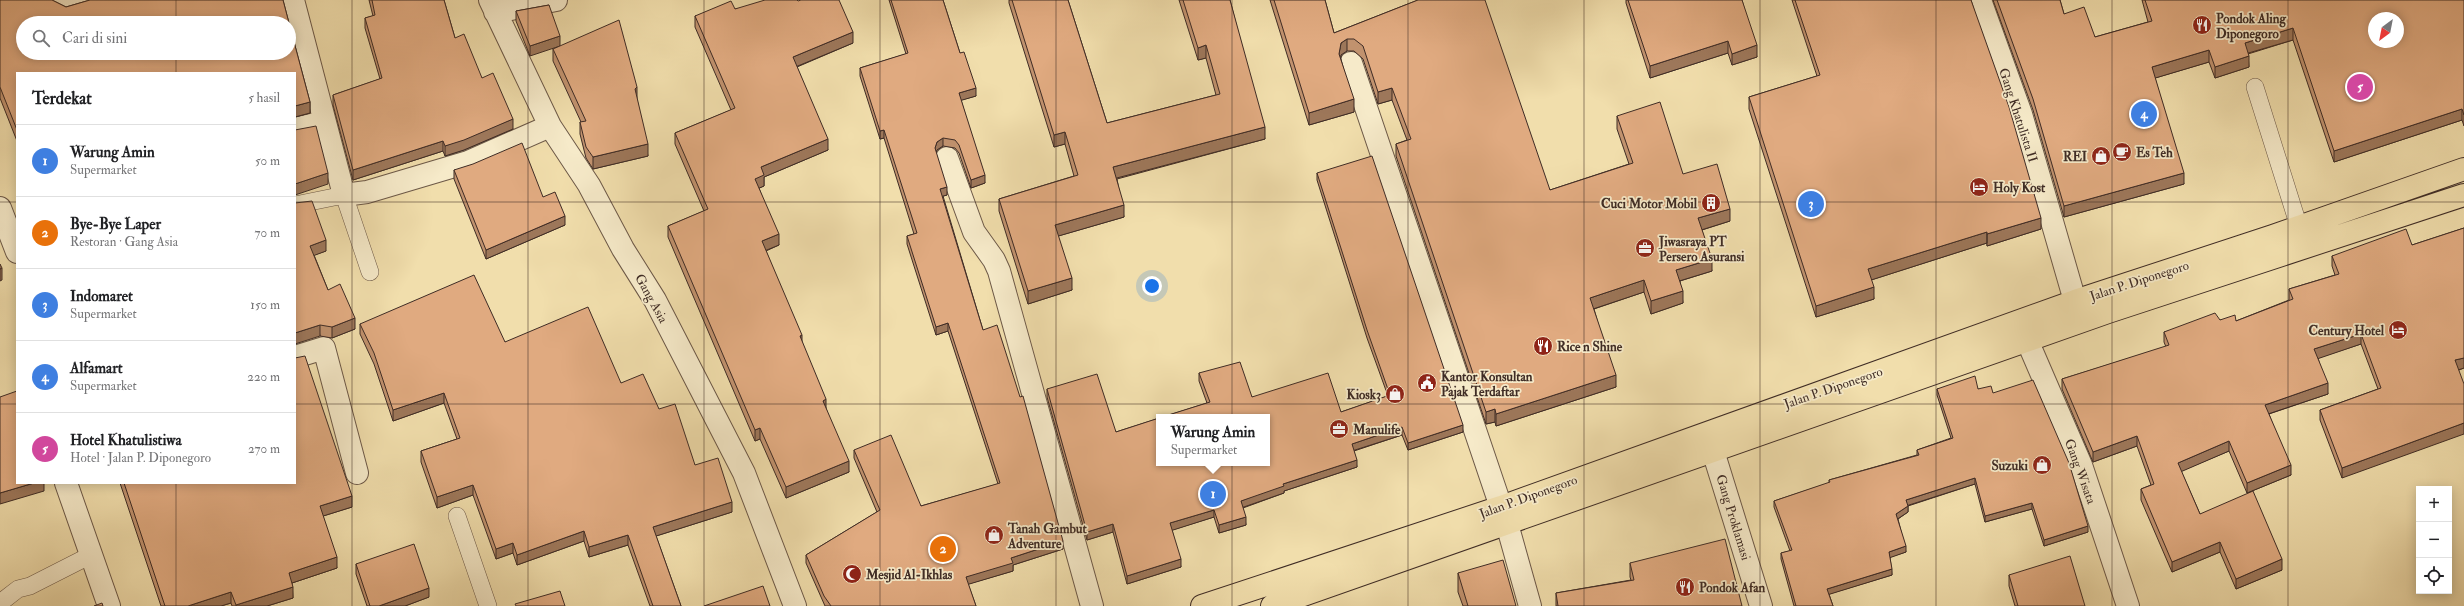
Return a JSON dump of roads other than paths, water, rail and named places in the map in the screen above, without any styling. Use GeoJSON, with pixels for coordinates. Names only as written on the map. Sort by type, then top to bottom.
{"type":"FeatureCollection","features":[{"type":"Feature","properties":{"kind":"main road","name":"Jalan P. Diponegoro"},"geometry":{"type":"LineString","coordinates":[[1272,606],[1504,515],[2075,301],[2299,227],[2464,169]]}},
{"type":"Feature","properties":{"kind":"main road","name":"Jalan P. Diponegoro"},"geometry":{"type":"LineString","coordinates":[[1202,606],[1713,451],[2027,340],[2464,195]]}},
{"type":"Feature","properties":{"kind":"street"},"geometry":{"type":"LineString","coordinates":[[55,0],[67,6],[85,0]]}},
{"type":"Feature","properties":{"kind":"street"},"geometry":{"type":"LineString","coordinates":[[293,0],[344,195],[400,183],[468,162],[550,126]]}},
{"type":"Feature","properties":{"kind":"street"},"geometry":{"type":"LineString","coordinates":[[493,6],[556,0]]}},
{"type":"Feature","properties":{"kind":"street","name":"Gang Khatulista II"},"geometry":{"type":"LineString","coordinates":[[1980,0],[2021,114],[2075,301]]}},
{"type":"Feature","properties":{"kind":"street","name":"Gang Asia"},"geometry":{"type":"LineString","coordinates":[[493,6],[550,126],[589,186],[624,249],[655,300],[681,354],[744,473],[795,606]]}},
{"type":"Feature","properties":{"kind":"street"},"geometry":{"type":"LineString","coordinates":[[1350,63],[1504,515],[1530,606]]}},
{"type":"Feature","properties":{"kind":"street"},"geometry":{"type":"LineString","coordinates":[[296,129],[324,122]]}},
{"type":"Feature","properties":{"kind":"street"},"geometry":{"type":"LineString","coordinates":[[947,158],[974,232],[994,260],[999,272],[1092,606]]}},
{"type":"Feature","properties":{"kind":"street"},"geometry":{"type":"LineString","coordinates":[[0,208],[12,226],[16,247]]}},
{"type":"Feature","properties":{"kind":"street","name":"Gang Wisata"},"geometry":{"type":"LineString","coordinates":[[2027,340],[2081,465],[2128,606]]}},
{"type":"Feature","properties":{"kind":"street"},"geometry":{"type":"LineString","coordinates":[[296,357],[324,348],[357,473]]}},
{"type":"Feature","properties":{"kind":"street","name":"Gang Proklamasi"},"geometry":{"type":"LineString","coordinates":[[1713,451],[1762,606]]}},
{"type":"Feature","properties":{"kind":"street"},"geometry":{"type":"LineString","coordinates":[[66,484],[109,606]]}},
{"type":"Feature","properties":{"kind":"lane"},"geometry":{"type":"LineString","coordinates":[[2255,87],[2299,227]]}},
{"type":"Feature","properties":{"kind":"lane"},"geometry":{"type":"LineString","coordinates":[[296,204],[344,195],[370,272]]}},
{"type":"Feature","properties":{"kind":"lane"},"geometry":{"type":"LineString","coordinates":[[456,516],[488,606]]}},
{"type":"Feature","properties":{"kind":"lane"},"geometry":{"type":"LineString","coordinates":[[0,603],[18,589],[30,586],[91,555]]}},
{"type":"Feature","properties":{"kind":"place","name":"Pondok Aling Diponegoro"},"geometry":{"type":"Point","coordinates":[2202,25]}},
{"type":"Feature","properties":{"kind":"place","name":"Hotel Khatulistiwa"},"geometry":{"type":"Point","coordinates":[2360,87]}},
{"type":"Feature","properties":{"kind":"place","name":"Alfamart"},"geometry":{"type":"Point","coordinates":[2144,114]}},
{"type":"Feature","properties":{"kind":"place","name":"Es Teh"},"geometry":{"type":"Point","coordinates":[2122,152]}},
{"type":"Feature","properties":{"kind":"place","name":"REI"},"geometry":{"type":"Point","coordinates":[2101,156]}},
{"type":"Feature","properties":{"kind":"place","name":"Holy Kost"},"geometry":{"type":"Point","coordinates":[1979,187]}},
{"type":"Feature","properties":{"kind":"place","name":"Cuci Motor Mobil"},"geometry":{"type":"Point","coordinates":[1711,203]}},
{"type":"Feature","properties":{"kind":"place","name":"Indomaret"},"geometry":{"type":"Point","coordinates":[1811,204]}},
{"type":"Feature","properties":{"kind":"place","name":"Jiwasraya PT Persero Asuransi"},"geometry":{"type":"Point","coordinates":[1645,248]}},
{"type":"Feature","properties":{"kind":"place","name":"Century Hotel"},"geometry":{"type":"Point","coordinates":[2398,330]}},
{"type":"Feature","properties":{"kind":"place","name":"Rice n Shine"},"geometry":{"type":"Point","coordinates":[1543,346]}},
{"type":"Feature","properties":{"kind":"place","name":"Kantor Konsultan Pajak Terdaftar"},"geometry":{"type":"Point","coordinates":[1427,383]}},
{"type":"Feature","properties":{"kind":"place","name":"Kiosk3"},"geometry":{"type":"Point","coordinates":[1395,394]}},
{"type":"Feature","properties":{"kind":"place","name":"Manulife"},"geometry":{"type":"Point","coordinates":[1339,429]}},
{"type":"Feature","properties":{"kind":"place","name":"Suzuki"},"geometry":{"type":"Point","coordinates":[2042,465]}},
{"type":"Feature","properties":{"kind":"place","name":"Warung Amin"},"geometry":{"type":"Point","coordinates":[1213,494]}},
{"type":"Feature","properties":{"kind":"place","name":"Tanah Gambut Adventure"},"geometry":{"type":"Point","coordinates":[994,535]}},
{"type":"Feature","properties":{"kind":"place","name":"Bye-Bye Laper"},"geometry":{"type":"Point","coordinates":[943,549]}},
{"type":"Feature","properties":{"kind":"place","name":"Mesjid Al-Ikhlas"},"geometry":{"type":"Point","coordinates":[852,574]}},
{"type":"Feature","properties":{"kind":"place","name":"Pondok Afan"},"geometry":{"type":"Point","coordinates":[1685,587]}}]}
